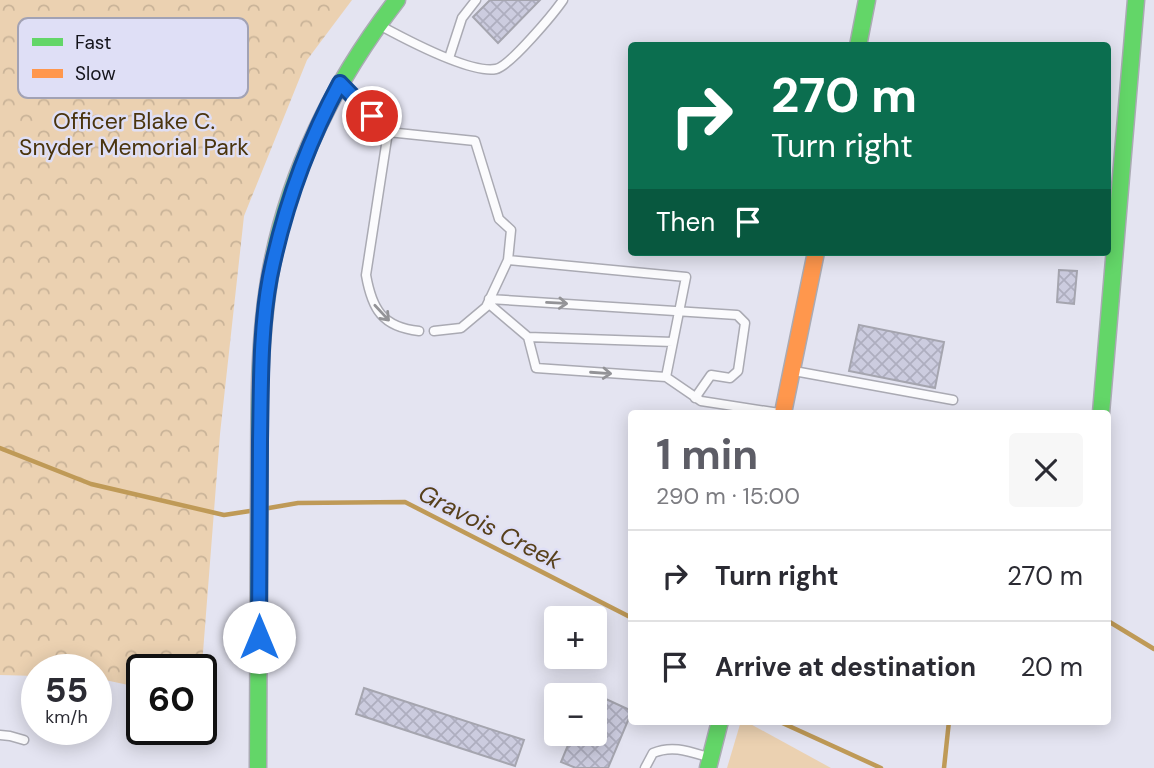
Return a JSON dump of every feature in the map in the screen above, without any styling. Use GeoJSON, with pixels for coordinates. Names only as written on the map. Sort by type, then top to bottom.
{"type":"FeatureCollection","features":[{"type":"Feature","properties":{"kind":"main road"},"geometry":{"type":"LineString","coordinates":[[258,768],[261,413],[265,314],[279,235],[308,148],[340,83],[397,0]]}},
{"type":"Feature","properties":{"kind":"main road"},"geometry":{"type":"LineString","coordinates":[[859,42],[867,0]]}},
{"type":"Feature","properties":{"kind":"main road"},"geometry":{"type":"LineString","coordinates":[[1101,410],[1136,0]]}},
{"type":"Feature","properties":{"kind":"main road"},"geometry":{"type":"LineString","coordinates":[[782,410],[815,256]]}},
{"type":"Feature","properties":{"kind":"main road"},"geometry":{"type":"LineString","coordinates":[[709,763],[719,725]]}},
{"type":"Feature","properties":{"kind":"lane"},"geometry":{"type":"LineString","coordinates":[[449,58],[462,18],[476,0]]}},
{"type":"Feature","properties":{"kind":"lane"},"geometry":{"type":"LineString","coordinates":[[378,25],[426,50],[498,69],[555,13],[563,0]]}},
{"type":"Feature","properties":{"kind":"lane"},"geometry":{"type":"LineString","coordinates":[[340,83],[388,132],[475,141],[499,219],[511,230],[508,260],[487,303],[461,328],[434,331]]}},
{"type":"Feature","properties":{"kind":"lane"},"geometry":{"type":"LineString","coordinates":[[388,132],[366,275],[370,298],[383,317],[404,329],[419,331]]}},
{"type":"Feature","properties":{"kind":"lane"},"geometry":{"type":"LineString","coordinates":[[508,260],[686,276],[666,377]]}},
{"type":"Feature","properties":{"kind":"lane"},"geometry":{"type":"LineString","coordinates":[[487,303],[679,310],[737,315],[745,323],[737,372],[730,378],[711,375],[695,398]]}},
{"type":"Feature","properties":{"kind":"lane"},"geometry":{"type":"LineString","coordinates":[[487,303],[528,337],[536,368],[666,377],[701,401],[761,410]]}},
{"type":"Feature","properties":{"kind":"lane"},"geometry":{"type":"LineString","coordinates":[[528,337],[673,342]]}},
{"type":"Feature","properties":{"kind":"lane"},"geometry":{"type":"LineString","coordinates":[[792,371],[953,400]]}},
{"type":"Feature","properties":{"kind":"lane"},"geometry":{"type":"LineString","coordinates":[[0,735],[21,739]]}},
{"type":"Feature","properties":{"kind":"lane"},"geometry":{"type":"LineString","coordinates":[[645,768],[653,753],[669,748],[680,749],[709,763]]}},
{"type":"Feature","properties":{"kind":"green space","name":"Officer Blake C. Snyder Memorial Park"},"geometry":{"type":"Polygon","coordinates":[[[0,0],[352,0],[307,60],[244,216],[220,434],[203,654],[126,654],[126,685],[112,681],[112,654],[21,654],[21,676],[0,675],[0,0]]]}},
{"type":"Feature","properties":{"kind":"green space"},"geometry":{"type":"Polygon","coordinates":[[[740,725],[752,725],[831,768],[727,768],[740,725]]]}},
{"type":"Feature","properties":{"kind":"building"},"geometry":{"type":"Polygon","coordinates":[[[490,0],[540,0],[498,43],[473,17],[490,0]]]}},
{"type":"Feature","properties":{"kind":"building"},"geometry":{"type":"Polygon","coordinates":[[[1059,270],[1077,271],[1074,304],[1057,302],[1059,270]]]}},
{"type":"Feature","properties":{"kind":"building"},"geometry":{"type":"Polygon","coordinates":[[[859,325],[944,342],[935,388],[849,371],[859,325]]]}},
{"type":"Feature","properties":{"kind":"building"},"geometry":{"type":"Polygon","coordinates":[[[364,688],[524,740],[515,766],[356,714],[364,688]]]}},
{"type":"Feature","properties":{"kind":"building"},"geometry":{"type":"Polygon","coordinates":[[[607,700],[628,709],[628,720],[608,768],[576,768],[561,762],[568,746],[607,746],[607,700]]]}},
{"type":"Feature","properties":{"kind":"waterway","name":"Gravois Creek"},"geometry":{"type":"LineString","coordinates":[[0,448],[91,484],[224,515],[250,511]]}},
{"type":"Feature","properties":{"kind":"waterway","name":"Gravois Creek"},"geometry":{"type":"LineString","coordinates":[[269,508],[298,503],[405,502],[628,616]]}},
{"type":"Feature","properties":{"kind":"waterway"},"geometry":{"type":"LineString","coordinates":[[1111,623],[1154,649]]}},
{"type":"Feature","properties":{"kind":"waterway","name":"Gravois Creek"},"geometry":{"type":"LineString","coordinates":[[787,725],[881,768]]}},
{"type":"Feature","properties":{"kind":"waterway"},"geometry":{"type":"LineString","coordinates":[[944,768],[949,725]]}},
{"type":"Feature","properties":{"kind":"traffic: fast"},"geometry":{"type":"LineString","coordinates":[[258,768],[260,392],[269,281],[287,205],[315,133],[352,64],[397,0]]}},
{"type":"Feature","properties":{"kind":"traffic: fast"},"geometry":{"type":"LineString","coordinates":[[859,42],[867,0]]}},
{"type":"Feature","properties":{"kind":"traffic: fast"},"geometry":{"type":"LineString","coordinates":[[1101,410],[1136,0]]}},
{"type":"Feature","properties":{"kind":"traffic: fast"},"geometry":{"type":"LineString","coordinates":[[708,768],[719,725]]}},
{"type":"Feature","properties":{"kind":"traffic: slow"},"geometry":{"type":"LineString","coordinates":[[784,410],[815,256]]}},
{"type":"Feature","properties":{"kind":"route"},"geometry":{"type":"LineString","coordinates":[[259,637],[262,355],[265,314],[279,235],[299,171],[340,83],[372,116]]}}]}
